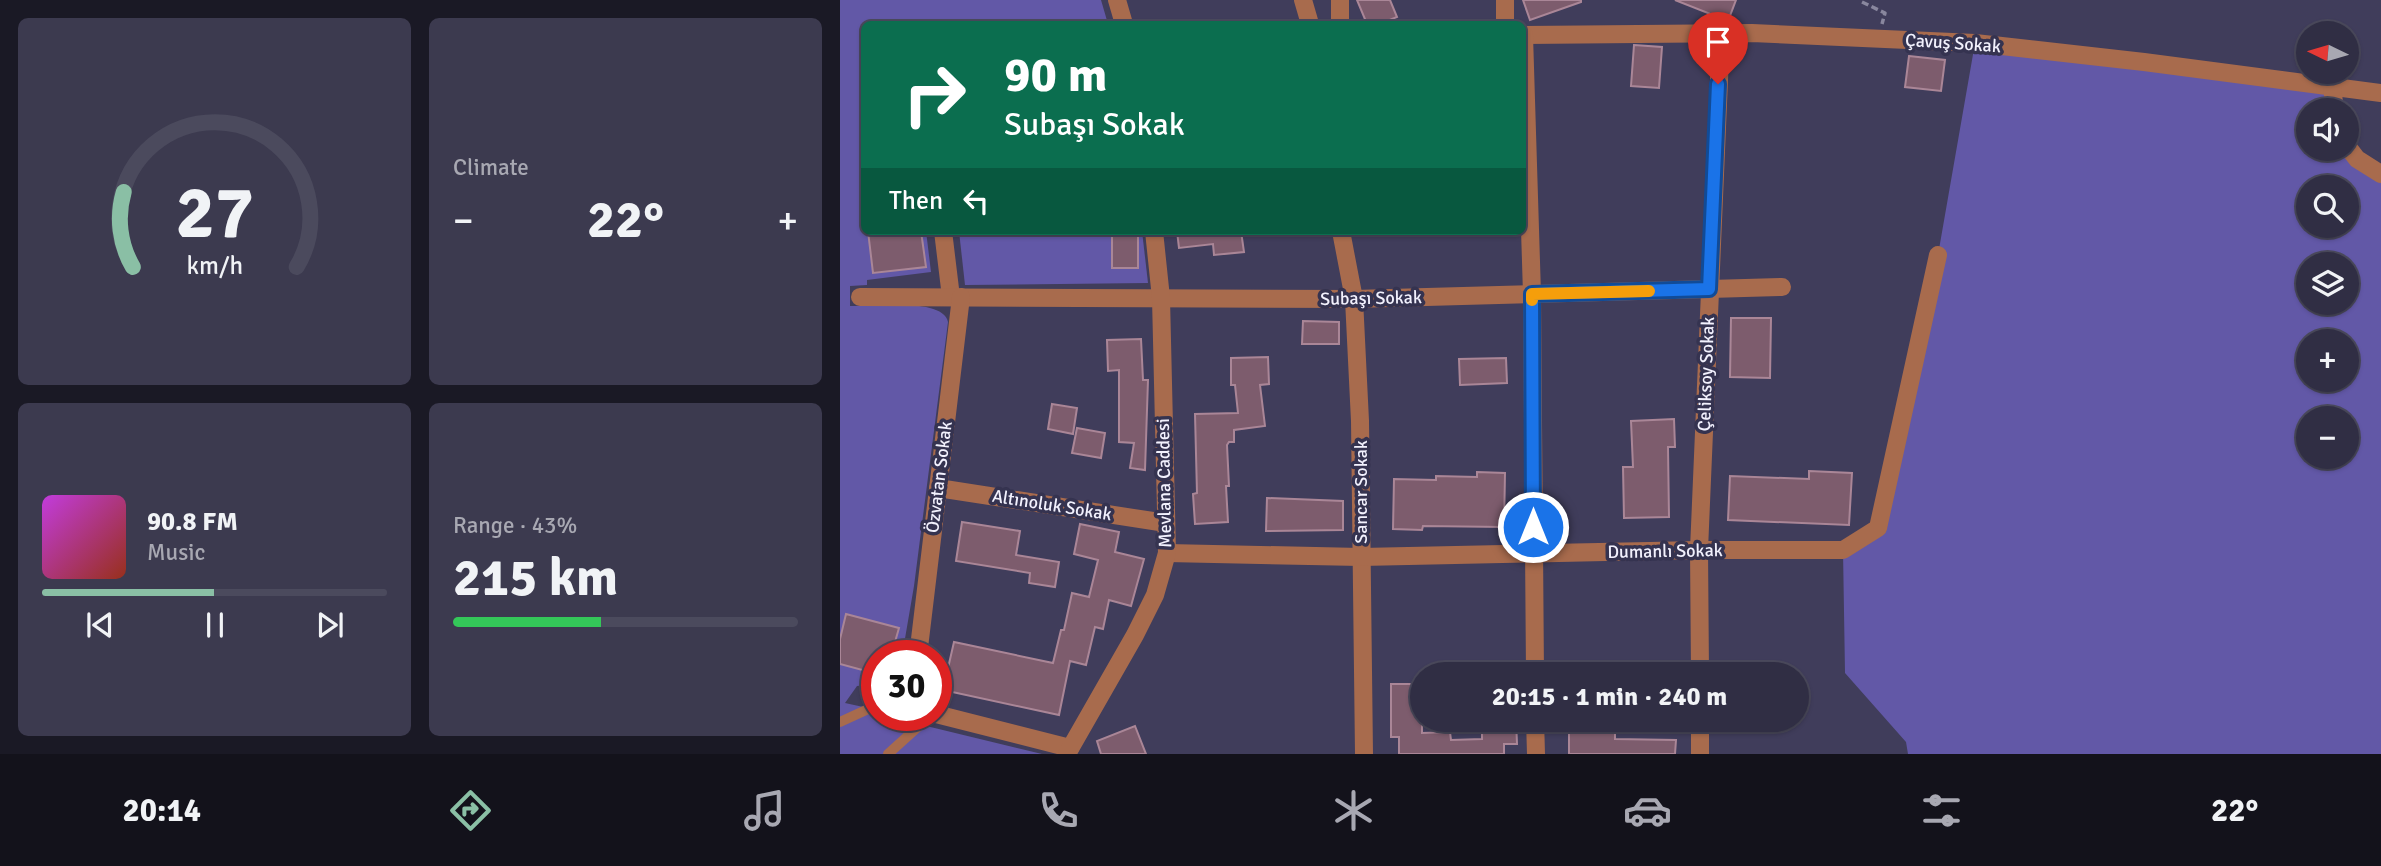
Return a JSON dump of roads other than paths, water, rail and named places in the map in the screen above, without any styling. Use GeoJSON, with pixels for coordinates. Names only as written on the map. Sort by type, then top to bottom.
{"type":"FeatureCollection","features":[{"type":"Feature","properties":{"kind":"street"},"geometry":{"type":"LineString","coordinates":[[1118,0],[1123,21]]}},
{"type":"Feature","properties":{"kind":"street"},"geometry":{"type":"LineString","coordinates":[[1303,0],[1309,21]]}},
{"type":"Feature","properties":{"kind":"street"},"geometry":{"type":"LineString","coordinates":[[1340,0],[1340,21]]}},
{"type":"Feature","properties":{"kind":"street"},"geometry":{"type":"LineString","coordinates":[[1505,0],[1505,21]]}},
{"type":"Feature","properties":{"kind":"street","name":"Çavuş Sokak"},"geometry":{"type":"LineString","coordinates":[[1526,35],[1721,33],[1975,43],[2381,93]]}},
{"type":"Feature","properties":{"kind":"street","name":"Çeliksoy Sokak"},"geometry":{"type":"LineString","coordinates":[[1700,662],[1699,550],[1721,33]]}},
{"type":"Feature","properties":{"kind":"street"},"geometry":{"type":"LineString","coordinates":[[2332,87],[2333,98]]}},
{"type":"Feature","properties":{"kind":"street"},"geometry":{"type":"LineString","coordinates":[[1526,121],[1532,294],[1535,662]]}},
{"type":"Feature","properties":{"kind":"street"},"geometry":{"type":"LineString","coordinates":[[2359,160],[2381,174]]}},
{"type":"Feature","properties":{"kind":"street","name":"Özvatan Sokak"},"geometry":{"type":"LineString","coordinates":[[920,640],[956,297],[944,235]]}},
{"type":"Feature","properties":{"kind":"street","name":"Mevlana Caddesi"},"geometry":{"type":"LineString","coordinates":[[1069,751],[1155,595],[1167,552],[1161,298],[1154,235]]}},
{"type":"Feature","properties":{"kind":"street","name":"Sancar Sokak"},"geometry":{"type":"LineString","coordinates":[[1342,235],[1354,299],[1360,421],[1364,754]]}},
{"type":"Feature","properties":{"kind":"street","name":"Dumanlı Sokak"},"geometry":{"type":"LineString","coordinates":[[1167,552],[1361,557],[1843,550],[1878,528],[1938,255]]}},
{"type":"Feature","properties":{"kind":"street","name":"Subaşı Sokak"},"geometry":{"type":"LineString","coordinates":[[860,297],[1354,299],[1782,287]]}},
{"type":"Feature","properties":{"kind":"street","name":"Altınoluk Sokak"},"geometry":{"type":"LineString","coordinates":[[938,488],[1166,523]]}},
{"type":"Feature","properties":{"kind":"street"},"geometry":{"type":"LineString","coordinates":[[952,718],[1069,751]]}},
{"type":"Feature","properties":{"kind":"street"},"geometry":{"type":"LineString","coordinates":[[1535,732],[1535,754]]}},
{"type":"Feature","properties":{"kind":"street"},"geometry":{"type":"LineString","coordinates":[[1700,732],[1700,754]]}},
{"type":"Feature","properties":{"kind":"lane"},"geometry":{"type":"LineString","coordinates":[[840,722],[861,712]]}},
{"type":"Feature","properties":{"kind":"lane"},"geometry":{"type":"LineString","coordinates":[[888,754],[913,731]]}}]}
